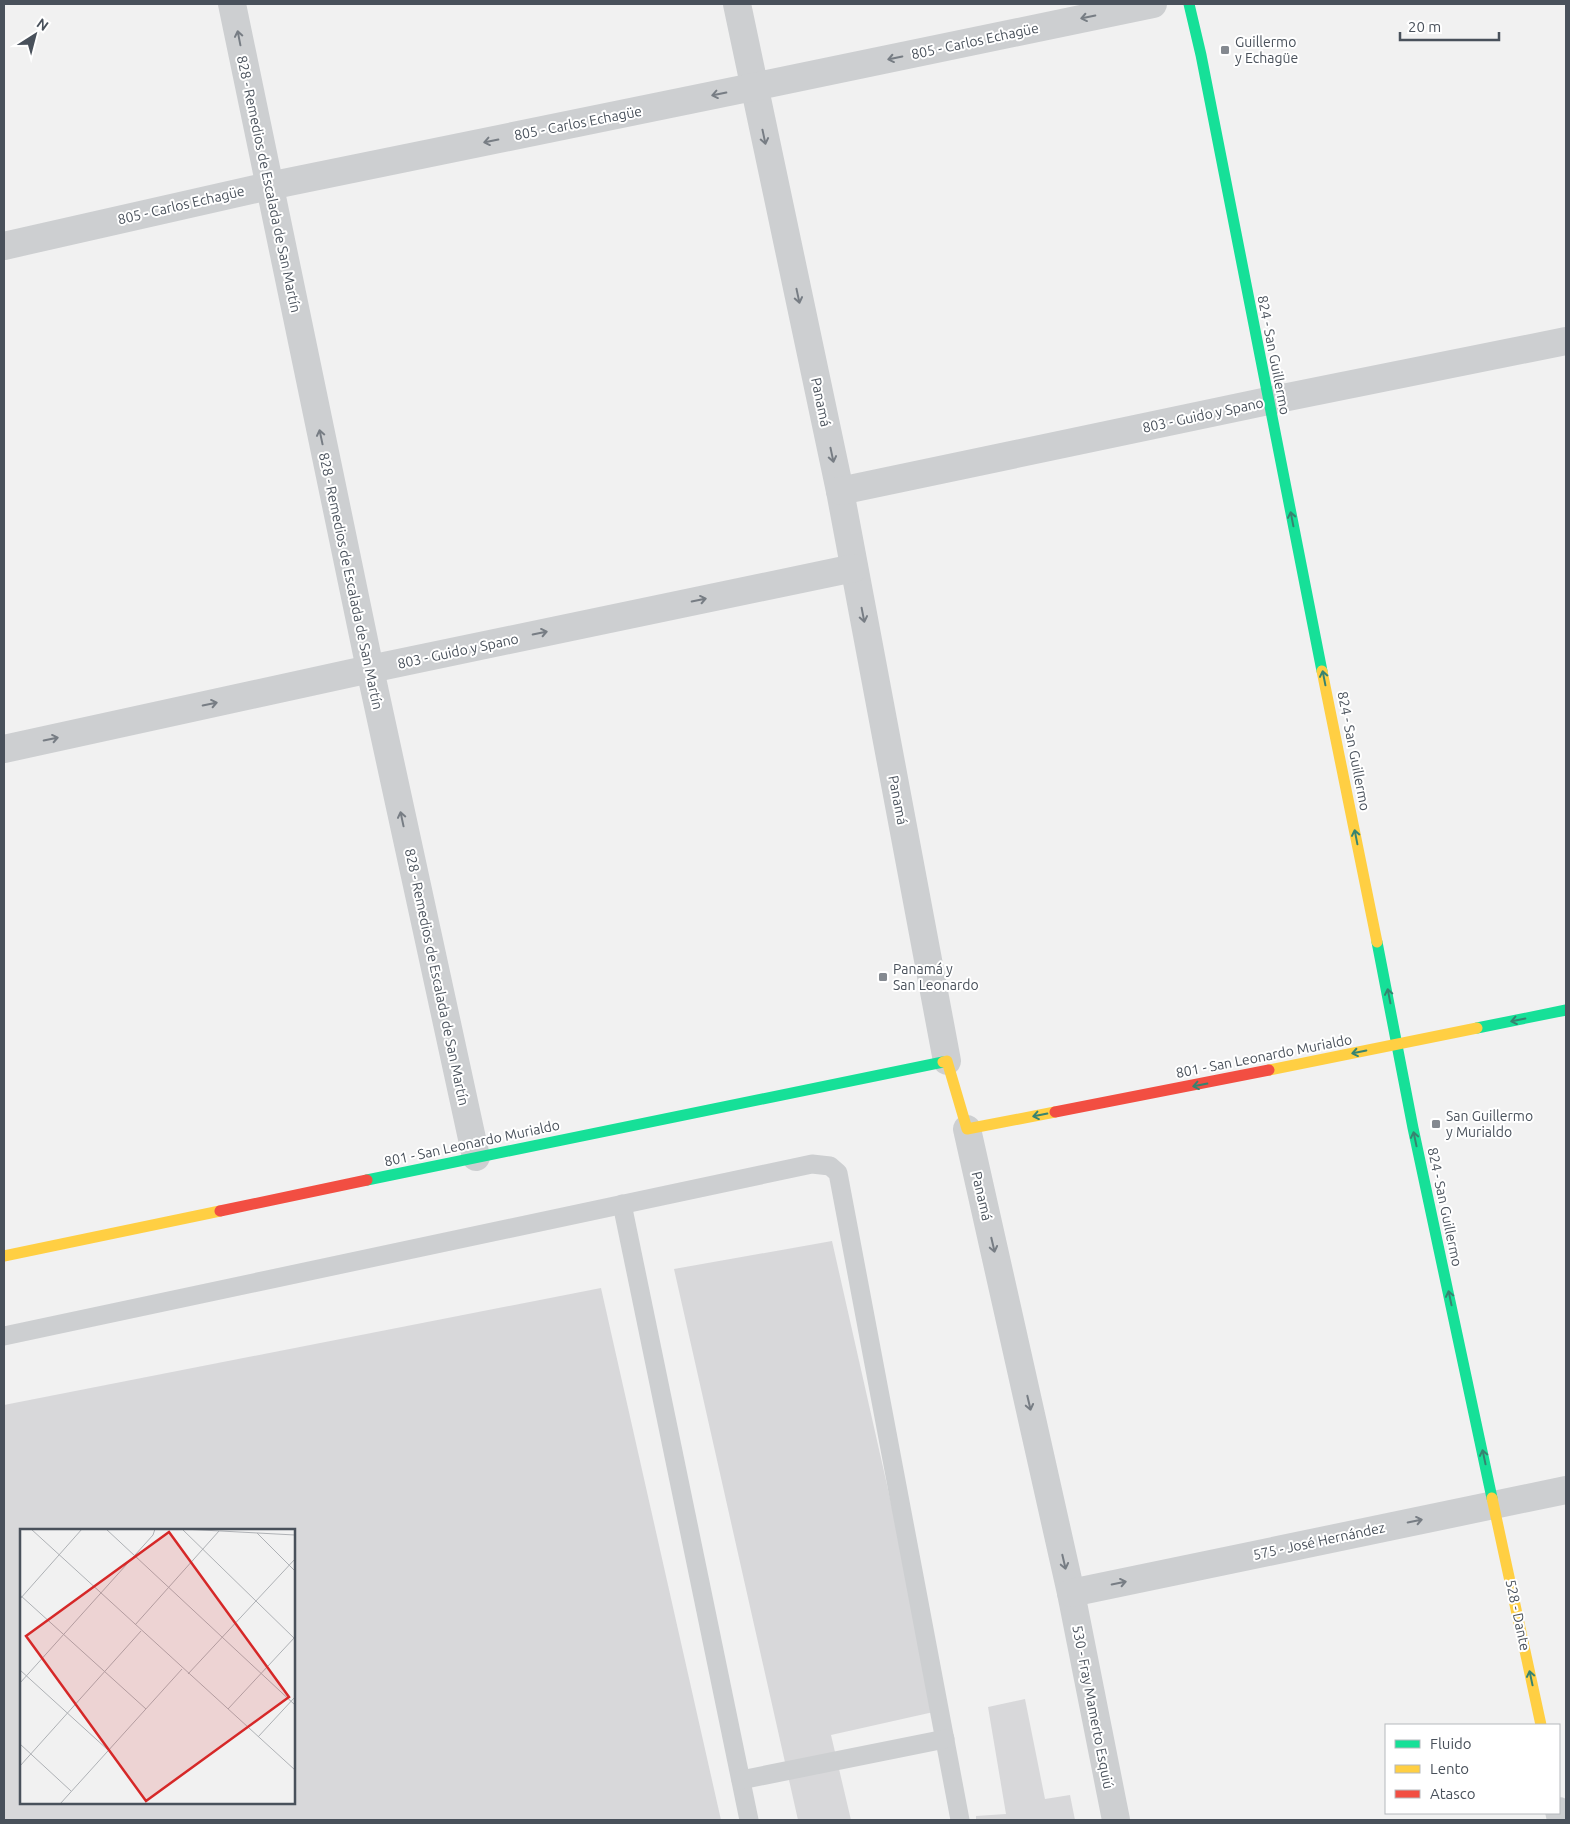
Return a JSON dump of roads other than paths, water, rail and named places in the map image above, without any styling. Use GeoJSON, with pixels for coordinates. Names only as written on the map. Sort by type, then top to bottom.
{"type":"FeatureCollection","features":[{"type":"Feature","properties":{"kind":"street","name":"828 - Remedios de Escalada de San Martín"},"geometry":{"type":"LineString","coordinates":[[232,4],[370,669],[476,1157]]}},
{"type":"Feature","properties":{"kind":"street","name":"Panamá"},"geometry":{"type":"LineString","coordinates":[[737,4],[840,491],[948,1061],[967,1129],[1071,1594]]}},
{"type":"Feature","properties":{"kind":"street","name":"805 - Carlos Echagüe"},"geometry":{"type":"LineString","coordinates":[[4,246],[269,186],[1153,4]]}},
{"type":"Feature","properties":{"kind":"street","name":"824 - San Guillermo"},"geometry":{"type":"LineString","coordinates":[[1188,4],[1201,55],[1268,401],[1398,1044],[1413,1128],[1494,1504]]}},
{"type":"Feature","properties":{"kind":"street","name":"803 - Guido y Spano"},"geometry":{"type":"LineString","coordinates":[[840,491],[1268,401],[1566,341]]}},
{"type":"Feature","properties":{"kind":"street","name":"803 - Guido y Spano"},"geometry":{"type":"LineString","coordinates":[[4,749],[370,669],[854,568]]}},
{"type":"Feature","properties":{"kind":"street","name":"801 - San Leonardo Murialdo"},"geometry":{"type":"LineString","coordinates":[[967,1129],[1193,1086],[1566,1010]]}},
{"type":"Feature","properties":{"kind":"street","name":"801 - San Leonardo Murialdo"},"geometry":{"type":"LineString","coordinates":[[4,1256],[948,1061]]}},
{"type":"Feature","properties":{"kind":"street","name":"575 - José Hernández"},"geometry":{"type":"LineString","coordinates":[[1071,1594],[1566,1490]]}},
{"type":"Feature","properties":{"kind":"street","name":"528 - Dante"},"geometry":{"type":"LineString","coordinates":[[1494,1504],[1541,1724]]}},
{"type":"Feature","properties":{"kind":"street","name":"530 - Fray Mamerto Esquiú"},"geometry":{"type":"LineString","coordinates":[[1071,1594],[1116,1820]]}},
{"type":"Feature","properties":{"kind":"lane"},"geometry":{"type":"LineString","coordinates":[[4,1336],[812,1164],[830,1166],[838,1173],[960,1820]]}},
{"type":"Feature","properties":{"kind":"lane"},"geometry":{"type":"LineString","coordinates":[[622,1204],[749,1820]]}},
{"type":"Feature","properties":{"kind":"lane"},"geometry":{"type":"LineString","coordinates":[[741,1780],[945,1739]]}},
{"type":"Feature","properties":{"kind":"place","name":"Guillermo y Echagüe"},"geometry":{"type":"Point","coordinates":[1225,50]}},
{"type":"Feature","properties":{"kind":"place","name":"Panamá y San Leonardo"},"geometry":{"type":"Point","coordinates":[883,977]}},
{"type":"Feature","properties":{"kind":"place","name":"San Guillermo y Murialdo"},"geometry":{"type":"Point","coordinates":[1436,1124]}}]}
